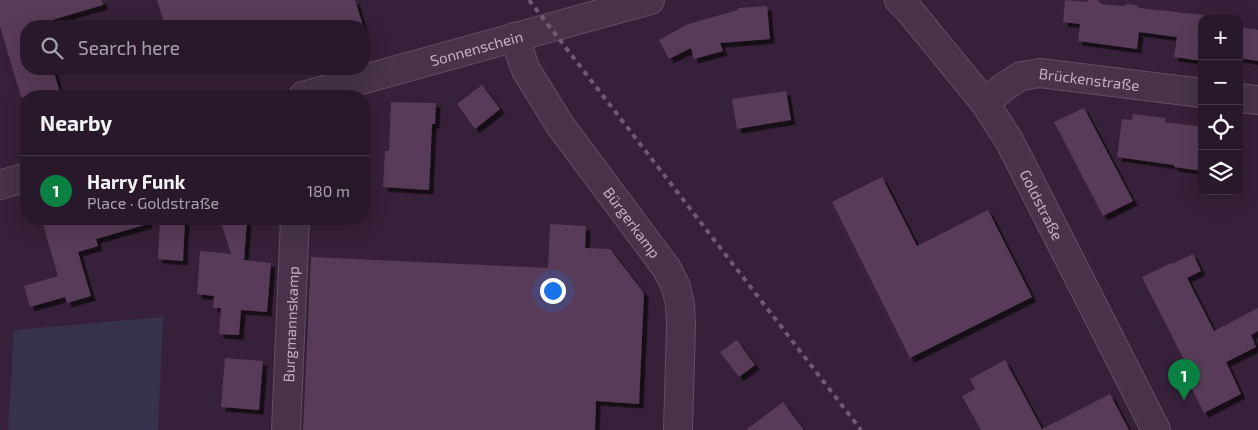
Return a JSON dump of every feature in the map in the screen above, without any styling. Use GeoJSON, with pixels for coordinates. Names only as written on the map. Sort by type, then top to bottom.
{"type":"FeatureCollection","features":[{"type":"Feature","properties":{"kind":"street","name":"Sonnenschein"},"geometry":{"type":"LineString","coordinates":[[324,90],[650,0]]}},
{"type":"Feature","properties":{"kind":"street","name":"Goldstraße"},"geometry":{"type":"LineString","coordinates":[[899,0],[985,103],[1010,142],[1156,430]]}},
{"type":"Feature","properties":{"kind":"street","name":"Bürgerkamp"},"geometry":{"type":"LineString","coordinates":[[514,37],[526,70],[560,125],[667,269],[676,288],[680,304],[681,326],[678,430]]}},
{"type":"Feature","properties":{"kind":"street","name":"Brückenstraße"},"geometry":{"type":"LineString","coordinates":[[985,103],[1020,76],[1040,73],[1198,93]]}},
{"type":"Feature","properties":{"kind":"street"},"geometry":{"type":"LineString","coordinates":[[1243,98],[1258,100]]}},
{"type":"Feature","properties":{"kind":"street"},"geometry":{"type":"LineString","coordinates":[[0,185],[20,179]]}},
{"type":"Feature","properties":{"kind":"street","name":"Burgmannskamp"},"geometry":{"type":"LineString","coordinates":[[286,430],[296,225]]}},
{"type":"Feature","properties":{"kind":"shaded area"},"geometry":{"type":"Polygon","coordinates":[[[163,317],[158,430],[8,430],[14,330],[163,317]]]}},
{"type":"Feature","properties":{"kind":"building"},"geometry":{"type":"Polygon","coordinates":[[[0,0],[102,0],[103,5],[52,20],[20,20],[20,75],[55,75],[59,90],[20,90],[20,94],[0,26],[0,0]]]}},
{"type":"Feature","properties":{"kind":"building"},"geometry":{"type":"Polygon","coordinates":[[[157,0],[355,0],[361,20],[163,20],[157,0]]]}},
{"type":"Feature","properties":{"kind":"building"},"geometry":{"type":"Polygon","coordinates":[[[1065,0],[1086,2],[1098,0],[1101,4],[1124,6],[1128,4],[1136,5],[1139,8],[1204,15],[1198,15],[1198,60],[1174,57],[1177,37],[1139,32],[1137,49],[1078,41],[1080,24],[1063,22],[1065,0]]]}},
{"type":"Feature","properties":{"kind":"building"},"geometry":{"type":"Polygon","coordinates":[[[767,6],[770,39],[720,43],[723,51],[694,59],[691,48],[669,59],[659,40],[688,24],[738,10],[738,8],[767,6]]]}},
{"type":"Feature","properties":{"kind":"building"},"geometry":{"type":"Polygon","coordinates":[[[1243,28],[1258,30],[1258,61],[1243,59],[1243,28]]]}},
{"type":"Feature","properties":{"kind":"building"},"geometry":{"type":"Polygon","coordinates":[[[482,85],[500,109],[475,129],[457,104],[482,85]]]}},
{"type":"Feature","properties":{"kind":"building"},"geometry":{"type":"Polygon","coordinates":[[[786,91],[791,120],[737,129],[732,99],[786,91]]]}},
{"type":"Feature","properties":{"kind":"building"},"geometry":{"type":"Polygon","coordinates":[[[391,102],[436,103],[435,124],[432,124],[429,190],[383,187],[385,151],[389,151],[391,102]]]}},
{"type":"Feature","properties":{"kind":"building"},"geometry":{"type":"Polygon","coordinates":[[[1084,108],[1133,201],[1103,216],[1054,122],[1084,108]]]}},
{"type":"Feature","properties":{"kind":"building"},"geometry":{"type":"Polygon","coordinates":[[[1133,114],[1166,118],[1165,122],[1198,126],[1198,170],[1117,157],[1122,119],[1132,120],[1133,114]]]}},
{"type":"Feature","properties":{"kind":"building"},"geometry":{"type":"Polygon","coordinates":[[[882,177],[917,246],[988,210],[1032,297],[910,358],[832,202],[882,177]]]}},
{"type":"Feature","properties":{"kind":"building"},"geometry":{"type":"Polygon","coordinates":[[[550,224],[586,226],[585,248],[610,249],[644,293],[639,404],[596,401],[595,430],[303,430],[311,257],[548,268],[550,224]]]}},
{"type":"Feature","properties":{"kind":"building"},"geometry":{"type":"Polygon","coordinates":[[[43,225],[145,225],[96,239],[98,246],[78,252],[91,296],[67,303],[65,297],[30,307],[24,286],[58,276],[43,225]]]}},
{"type":"Feature","properties":{"kind":"building"},"geometry":{"type":"Polygon","coordinates":[[[160,225],[185,225],[183,261],[158,259],[160,225]]]}},
{"type":"Feature","properties":{"kind":"building"},"geometry":{"type":"Polygon","coordinates":[[[222,225],[247,225],[244,260],[271,263],[267,312],[241,310],[239,335],[219,334],[221,308],[213,308],[214,296],[197,294],[200,251],[231,254],[222,225]]]}},
{"type":"Feature","properties":{"kind":"building"},"geometry":{"type":"Polygon","coordinates":[[[1193,254],[1201,271],[1187,278],[1214,331],[1258,308],[1258,331],[1251,335],[1256,347],[1226,362],[1241,394],[1204,413],[1187,379],[1192,376],[1142,277],[1193,254]]]}},
{"type":"Feature","properties":{"kind":"building"},"geometry":{"type":"Polygon","coordinates":[[[737,340],[755,365],[739,377],[720,352],[737,340]]]}},
{"type":"Feature","properties":{"kind":"building"},"geometry":{"type":"Polygon","coordinates":[[[225,358],[263,361],[259,410],[221,407],[225,358]]]}},
{"type":"Feature","properties":{"kind":"building"},"geometry":{"type":"Polygon","coordinates":[[[1005,360],[1042,429],[1110,394],[1129,430],[981,430],[962,396],[975,389],[970,379],[1005,360]]]}},
{"type":"Feature","properties":{"kind":"building"},"geometry":{"type":"Polygon","coordinates":[[[783,402],[804,430],[746,430],[783,402]]]}},
{"type":"Feature","properties":{"kind":"railway"},"geometry":{"type":"LineString","coordinates":[[529,0],[861,430]]}},
{"type":"Feature","properties":{"kind":"place","name":"Harry Funk"},"geometry":{"type":"Point","coordinates":[1184,400]}}]}
